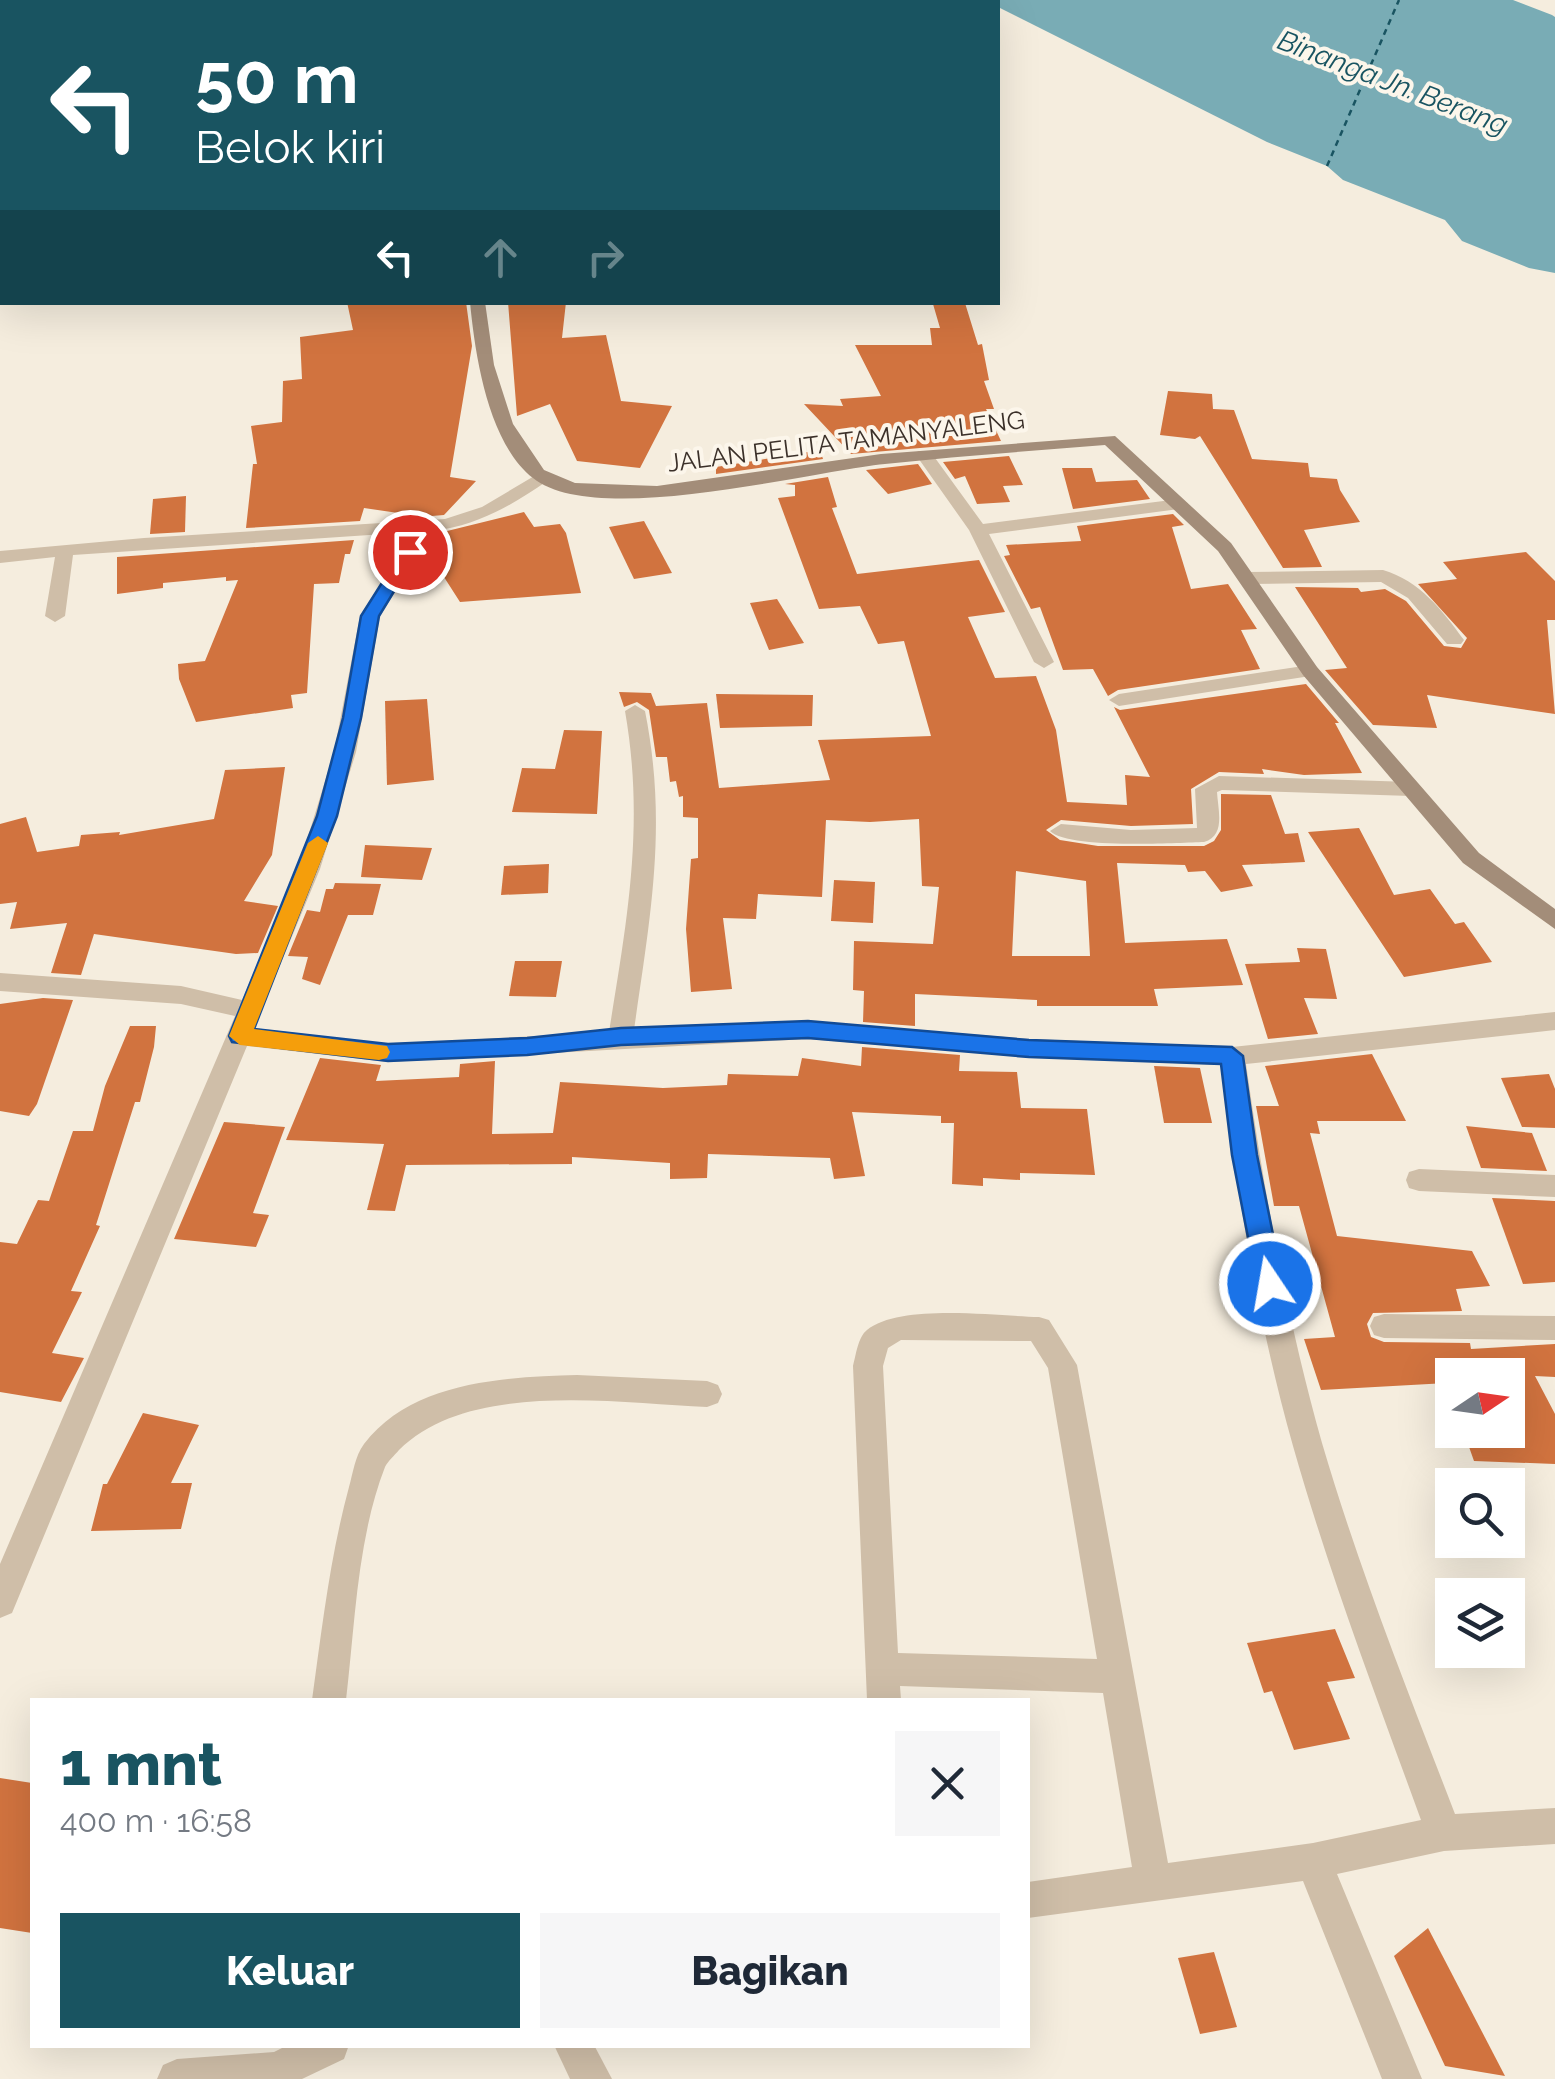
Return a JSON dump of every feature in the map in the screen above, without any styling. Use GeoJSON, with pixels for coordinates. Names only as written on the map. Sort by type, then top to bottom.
{"type":"FeatureCollection","features":[{"type":"Feature","properties":{"kind":"street"},"geometry":{"type":"LineString","coordinates":[[0,557],[456,524],[484,515],[541,477],[503,427],[492,392],[478,305]]}},
{"type":"Feature","properties":{"kind":"street","name":"JALAN PELITA TAMANYALENG"},"geometry":{"type":"LineString","coordinates":[[541,477],[581,489],[648,492],[924,456],[1110,440],[1226,547],[1310,671],[1471,858],[1555,920]]}},
{"type":"Feature","properties":{"kind":"street"},"geometry":{"type":"LineString","coordinates":[[924,456],[978,530],[1044,662]]}},
{"type":"Feature","properties":{"kind":"street"},"geometry":{"type":"LineString","coordinates":[[978,530],[1179,504]]}},
{"type":"Feature","properties":{"kind":"street"},"geometry":{"type":"LineString","coordinates":[[0,1602],[309,869],[352,718],[370,616],[428,526]]}},
{"type":"Feature","properties":{"kind":"street"},"geometry":{"type":"LineString","coordinates":[[55,616],[65,550]]}},
{"type":"Feature","properties":{"kind":"street"},"geometry":{"type":"LineString","coordinates":[[1247,578],[1383,576],[1403,582],[1418,593],[1454,640]]}},
{"type":"Feature","properties":{"kind":"street"},"geometry":{"type":"LineString","coordinates":[[1119,700],[1310,671]]}},
{"type":"Feature","properties":{"kind":"street"},"geometry":{"type":"LineString","coordinates":[[621,1037],[646,867],[645,764],[635,712]]}},
{"type":"Feature","properties":{"kind":"street"},"geometry":{"type":"LineString","coordinates":[[1061,831],[1131,836],[1204,835],[1208,830],[1206,789],[1219,783],[1411,789]]}},
{"type":"Feature","properties":{"kind":"street"},"geometry":{"type":"LineString","coordinates":[[0,982],[181,994],[248,1010]]}},
{"type":"Feature","properties":{"kind":"street"},"geometry":{"type":"LineString","coordinates":[[240,1036],[388,1052],[808,1030],[1029,1048],[1232,1056],[1555,1020]]}},
{"type":"Feature","properties":{"kind":"street"},"geometry":{"type":"LineString","coordinates":[[1232,1056],[1255,1212],[1293,1389],[1362,1610],[1444,1834]]}},
{"type":"Feature","properties":{"kind":"street"},"geometry":{"type":"LineString","coordinates":[[1419,1180],[1555,1186]]}},
{"type":"Feature","properties":{"kind":"street"},"geometry":{"type":"LineString","coordinates":[[1384,1326],[1555,1328]]}},
{"type":"Feature","properties":{"kind":"street"},"geometry":{"type":"LineString","coordinates":[[1116,1677],[883,1684],[868,1366],[875,1340],[898,1328],[1039,1329],[1062,1365],[1153,1883]]}},
{"type":"Feature","properties":{"kind":"street"},"geometry":{"type":"LineString","coordinates":[[328,1698],[354,1520],[374,1455],[406,1425],[460,1399],[512,1388],[708,1394]]}},
{"type":"Feature","properties":{"kind":"street"},"geometry":{"type":"LineString","coordinates":[[1030,1900],[1313,1861],[1444,1834],[1555,1826]]}},
{"type":"Feature","properties":{"kind":"street"},"geometry":{"type":"LineString","coordinates":[[1313,1861],[1402,2079]]}},
{"type":"Feature","properties":{"kind":"street"},"geometry":{"type":"LineString","coordinates":[[177,2079],[318,2048]]}},
{"type":"Feature","properties":{"kind":"street"},"geometry":{"type":"LineString","coordinates":[[575,2048],[592,2079]]}},
{"type":"Feature","properties":{"kind":"water","name":"Binanga Jn. Berang"},"geometry":{"type":"Polygon","coordinates":[[[1000,0],[1513,0],[1552,15],[1555,273],[1529,268],[1462,241],[1445,220],[1343,180],[1327,166],[1267,142],[1000,8],[1000,0]]]}},
{"type":"Feature","properties":{"kind":"building"},"geometry":{"type":"Polygon","coordinates":[[[348,305],[466,305],[472,346],[450,477],[476,481],[444,515],[407,518],[405,514],[364,508],[360,521],[246,528],[253,464],[257,464],[251,426],[282,422],[283,381],[302,379],[300,337],[353,330],[348,305]]]}},
{"type":"Feature","properties":{"kind":"building"},"geometry":{"type":"Polygon","coordinates":[[[508,305],[566,305],[562,338],[606,335],[621,401],[672,406],[640,468],[577,461],[550,404],[517,416],[508,305]]]}},
{"type":"Feature","properties":{"kind":"building"},"geometry":{"type":"Polygon","coordinates":[[[933,305],[966,305],[978,345],[982,344],[989,380],[984,381],[994,409],[986,409],[1001,441],[851,454],[804,404],[843,406],[840,399],[881,396],[855,345],[932,345],[930,328],[940,328],[933,305]]]}},
{"type":"Feature","properties":{"kind":"building"},"geometry":{"type":"Polygon","coordinates":[[[1168,391],[1212,394],[1213,409],[1234,410],[1252,459],[1308,463],[1310,477],[1337,479],[1360,522],[1304,530],[1322,567],[1283,568],[1200,436],[1195,439],[1160,435],[1168,391]]]}},
{"type":"Feature","properties":{"kind":"building"},"geometry":{"type":"Polygon","coordinates":[[[820,450],[823,459],[716,474],[716,467],[820,450]]]}},
{"type":"Feature","properties":{"kind":"building"},"geometry":{"type":"Polygon","coordinates":[[[1009,456],[1023,485],[1003,486],[1010,502],[977,504],[965,476],[955,479],[943,462],[1009,456]]]}},
{"type":"Feature","properties":{"kind":"building"},"geometry":{"type":"Polygon","coordinates":[[[918,464],[932,484],[888,494],[866,470],[918,464]]]}},
{"type":"Feature","properties":{"kind":"building"},"geometry":{"type":"Polygon","coordinates":[[[1062,468],[1092,468],[1096,482],[1137,480],[1150,499],[1073,509],[1062,468]]]}},
{"type":"Feature","properties":{"kind":"building"},"geometry":{"type":"Polygon","coordinates":[[[828,477],[837,507],[832,508],[857,574],[979,560],[1005,612],[968,617],[995,678],[1036,676],[1056,730],[1067,802],[1127,805],[1125,775],[1150,777],[1114,707],[1120,710],[1306,684],[1339,723],[1335,723],[1362,773],[1304,775],[1262,769],[1264,774],[1219,772],[1191,789],[1193,824],[1131,826],[1061,820],[1046,830],[1060,840],[1098,846],[1204,846],[1214,841],[1221,830],[1221,794],[1271,795],[1285,834],[1298,833],[1305,862],[1242,865],[1253,886],[1221,892],[1205,871],[1188,872],[1185,865],[1117,863],[1125,943],[1227,939],[1243,985],[1154,989],[1158,1006],[1037,1006],[1037,1000],[915,994],[915,1026],[863,1022],[864,991],[853,990],[854,941],[933,944],[939,887],[922,886],[919,819],[826,820],[822,897],[758,894],[756,919],[723,918],[732,989],[691,992],[686,929],[691,859],[698,858],[698,818],[683,817],[683,796],[679,797],[676,781],[670,782],[667,757],[656,757],[649,710],[637,702],[624,707],[619,692],[651,693],[656,706],[707,703],[719,788],[830,780],[818,740],[931,736],[904,641],[878,644],[860,606],[819,609],[778,498],[795,496],[795,485],[785,484],[828,477]],[[1016,871],[1012,956],[1090,956],[1086,881],[1016,871]]]}},
{"type":"Feature","properties":{"kind":"building"},"geometry":{"type":"Polygon","coordinates":[[[186,496],[185,532],[150,534],[153,499],[186,496]]]}},
{"type":"Feature","properties":{"kind":"building"},"geometry":{"type":"Polygon","coordinates":[[[524,512],[534,527],[560,524],[566,533],[581,593],[460,602],[426,549],[435,534],[524,512]]]}},
{"type":"Feature","properties":{"kind":"building"},"geometry":{"type":"Polygon","coordinates":[[[1173,514],[1184,525],[1172,527],[1191,589],[1228,584],[1257,629],[1241,630],[1260,669],[1118,690],[1108,696],[1093,669],[1063,670],[1040,607],[1031,609],[1004,556],[1010,555],[1006,545],[1081,541],[1077,526],[1173,514]]]}},
{"type":"Feature","properties":{"kind":"building"},"geometry":{"type":"Polygon","coordinates":[[[644,521],[672,573],[634,579],[609,527],[644,521]]]}},
{"type":"Feature","properties":{"kind":"building"},"geometry":{"type":"Polygon","coordinates":[[[354,540],[350,554],[345,554],[339,583],[314,584],[307,693],[291,695],[293,708],[196,722],[179,679],[178,664],[205,661],[238,580],[226,581],[226,577],[163,583],[163,588],[117,594],[117,557],[354,540]]]}},
{"type":"Feature","properties":{"kind":"building"},"geometry":{"type":"Polygon","coordinates":[[[1526,552],[1555,581],[1555,620],[1547,620],[1555,714],[1427,695],[1437,728],[1373,725],[1325,670],[1347,668],[1295,587],[1358,588],[1361,592],[1385,589],[1406,601],[1444,646],[1461,648],[1467,638],[1418,584],[1457,579],[1443,562],[1526,552]]]}},
{"type":"Feature","properties":{"kind":"building"},"geometry":{"type":"Polygon","coordinates":[[[777,599],[804,643],[769,650],[750,603],[777,599]]]}},
{"type":"Feature","properties":{"kind":"building"},"geometry":{"type":"Polygon","coordinates":[[[716,694],[813,695],[812,726],[720,728],[716,694]]]}},
{"type":"Feature","properties":{"kind":"building"},"geometry":{"type":"Polygon","coordinates":[[[427,699],[434,780],[387,785],[385,701],[427,699]]]}},
{"type":"Feature","properties":{"kind":"building"},"geometry":{"type":"Polygon","coordinates":[[[564,730],[602,731],[597,814],[512,812],[522,768],[555,769],[564,730]]]}},
{"type":"Feature","properties":{"kind":"building"},"geometry":{"type":"Polygon","coordinates":[[[285,767],[272,855],[244,901],[278,906],[258,953],[236,954],[94,934],[81,975],[51,973],[67,923],[10,929],[17,902],[0,904],[0,824],[26,817],[37,852],[79,846],[81,835],[120,832],[119,835],[214,819],[225,770],[285,767]]]}},
{"type":"Feature","properties":{"kind":"building"},"geometry":{"type":"Polygon","coordinates":[[[1359,828],[1394,895],[1430,889],[1455,924],[1464,922],[1492,962],[1404,977],[1308,832],[1359,828]]]}},
{"type":"Feature","properties":{"kind":"building"},"geometry":{"type":"Polygon","coordinates":[[[365,845],[432,848],[422,880],[361,877],[365,845]]]}},
{"type":"Feature","properties":{"kind":"building"},"geometry":{"type":"Polygon","coordinates":[[[549,864],[548,893],[501,895],[504,866],[549,864]]]}},
{"type":"Feature","properties":{"kind":"building"},"geometry":{"type":"Polygon","coordinates":[[[834,880],[875,882],[873,923],[831,921],[834,880]]]}},
{"type":"Feature","properties":{"kind":"building"},"geometry":{"type":"Polygon","coordinates":[[[335,883],[381,884],[373,915],[348,915],[320,985],[302,979],[308,957],[288,956],[307,910],[320,912],[326,889],[333,889],[335,883]]]}},
{"type":"Feature","properties":{"kind":"building"},"geometry":{"type":"Polygon","coordinates":[[[1297,948],[1326,949],[1337,999],[1304,998],[1318,1034],[1268,1039],[1245,964],[1300,962],[1297,948]]]}},
{"type":"Feature","properties":{"kind":"building"},"geometry":{"type":"Polygon","coordinates":[[[515,961],[562,961],[556,997],[509,996],[515,961]]]}},
{"type":"Feature","properties":{"kind":"building"},"geometry":{"type":"Polygon","coordinates":[[[43,998],[73,1000],[37,1104],[29,1116],[0,1111],[0,1004],[43,998]]]}},
{"type":"Feature","properties":{"kind":"building"},"geometry":{"type":"Polygon","coordinates":[[[130,1026],[156,1026],[154,1047],[140,1102],[135,1102],[96,1225],[100,1226],[71,1291],[82,1292],[52,1353],[84,1358],[61,1402],[0,1392],[0,1242],[17,1244],[38,1200],[49,1201],[73,1131],[93,1131],[105,1086],[130,1026]]]}},
{"type":"Feature","properties":{"kind":"building"},"geometry":{"type":"Polygon","coordinates":[[[862,1047],[960,1055],[959,1071],[1017,1072],[1021,1108],[1087,1109],[1095,1175],[1020,1173],[1020,1180],[983,1178],[983,1186],[952,1184],[954,1123],[941,1123],[941,1116],[852,1112],[865,1176],[834,1179],[830,1158],[708,1154],[707,1178],[670,1179],[670,1163],[572,1157],[572,1164],[406,1165],[395,1211],[367,1210],[384,1144],[286,1140],[320,1058],[381,1065],[376,1081],[459,1077],[460,1064],[495,1061],[492,1134],[553,1133],[560,1082],[663,1088],[727,1085],[728,1074],[798,1076],[802,1058],[861,1066],[862,1047]]]}},
{"type":"Feature","properties":{"kind":"building"},"geometry":{"type":"Polygon","coordinates":[[[1372,1054],[1406,1121],[1317,1121],[1320,1134],[1310,1133],[1337,1236],[1472,1251],[1490,1286],[1456,1289],[1462,1311],[1373,1313],[1367,1324],[1371,1337],[1384,1342],[1470,1343],[1471,1349],[1555,1344],[1555,1377],[1535,1376],[1555,1414],[1555,1464],[1474,1461],[1469,1448],[1525,1448],[1525,1358],[1435,1358],[1435,1384],[1321,1390],[1304,1339],[1335,1337],[1299,1206],[1274,1206],[1256,1106],[1279,1106],[1265,1066],[1372,1054]]]}},
{"type":"Feature","properties":{"kind":"building"},"geometry":{"type":"Polygon","coordinates":[[[1154,1066],[1200,1068],[1212,1123],[1164,1123],[1154,1066]]]}},
{"type":"Feature","properties":{"kind":"building"},"geometry":{"type":"Polygon","coordinates":[[[1549,1074],[1555,1089],[1555,1128],[1522,1127],[1501,1078],[1549,1074]]]}},
{"type":"Feature","properties":{"kind":"building"},"geometry":{"type":"Polygon","coordinates":[[[224,1122],[285,1127],[253,1213],[269,1215],[256,1247],[174,1239],[224,1122]]]}},
{"type":"Feature","properties":{"kind":"building"},"geometry":{"type":"Polygon","coordinates":[[[1466,1126],[1532,1133],[1547,1171],[1481,1168],[1466,1126]]]}},
{"type":"Feature","properties":{"kind":"building"},"geometry":{"type":"Polygon","coordinates":[[[1492,1198],[1555,1201],[1555,1282],[1523,1284],[1492,1198]]]}},
{"type":"Feature","properties":{"kind":"building"},"geometry":{"type":"Polygon","coordinates":[[[143,1413],[199,1425],[171,1483],[192,1483],[181,1529],[91,1531],[103,1484],[107,1484],[143,1413]]]}},
{"type":"Feature","properties":{"kind":"building"},"geometry":{"type":"Polygon","coordinates":[[[1335,1629],[1355,1678],[1327,1682],[1350,1739],[1294,1750],[1272,1691],[1264,1693],[1247,1643],[1335,1629]]]}},
{"type":"Feature","properties":{"kind":"building"},"geometry":{"type":"Polygon","coordinates":[[[0,1778],[30,1783],[30,1933],[0,1928],[0,1778]]]}},
{"type":"Feature","properties":{"kind":"building"},"geometry":{"type":"Polygon","coordinates":[[[1428,1928],[1505,2076],[1445,2066],[1394,1956],[1428,1928]]]}},
{"type":"Feature","properties":{"kind":"building"},"geometry":{"type":"Polygon","coordinates":[[[1214,1952],[1237,2027],[1200,2034],[1178,1958],[1214,1952]]]}},
{"type":"Feature","properties":{"kind":"ferry route"},"geometry":{"type":"LineString","coordinates":[[1327,166],[1399,0]]}},
{"type":"Feature","properties":{"kind":"slow traffic"},"geometry":{"type":"LineString","coordinates":[[318,843],[240,1036],[379,1052]]}},
{"type":"Feature","properties":{"kind":"route"},"geometry":{"type":"LineString","coordinates":[[410,552],[370,616],[345,752],[327,816],[240,1036],[289,1044],[426,1052],[621,1037],[808,1030],[962,1044],[1232,1056],[1244,1155],[1270,1284]]}}]}
